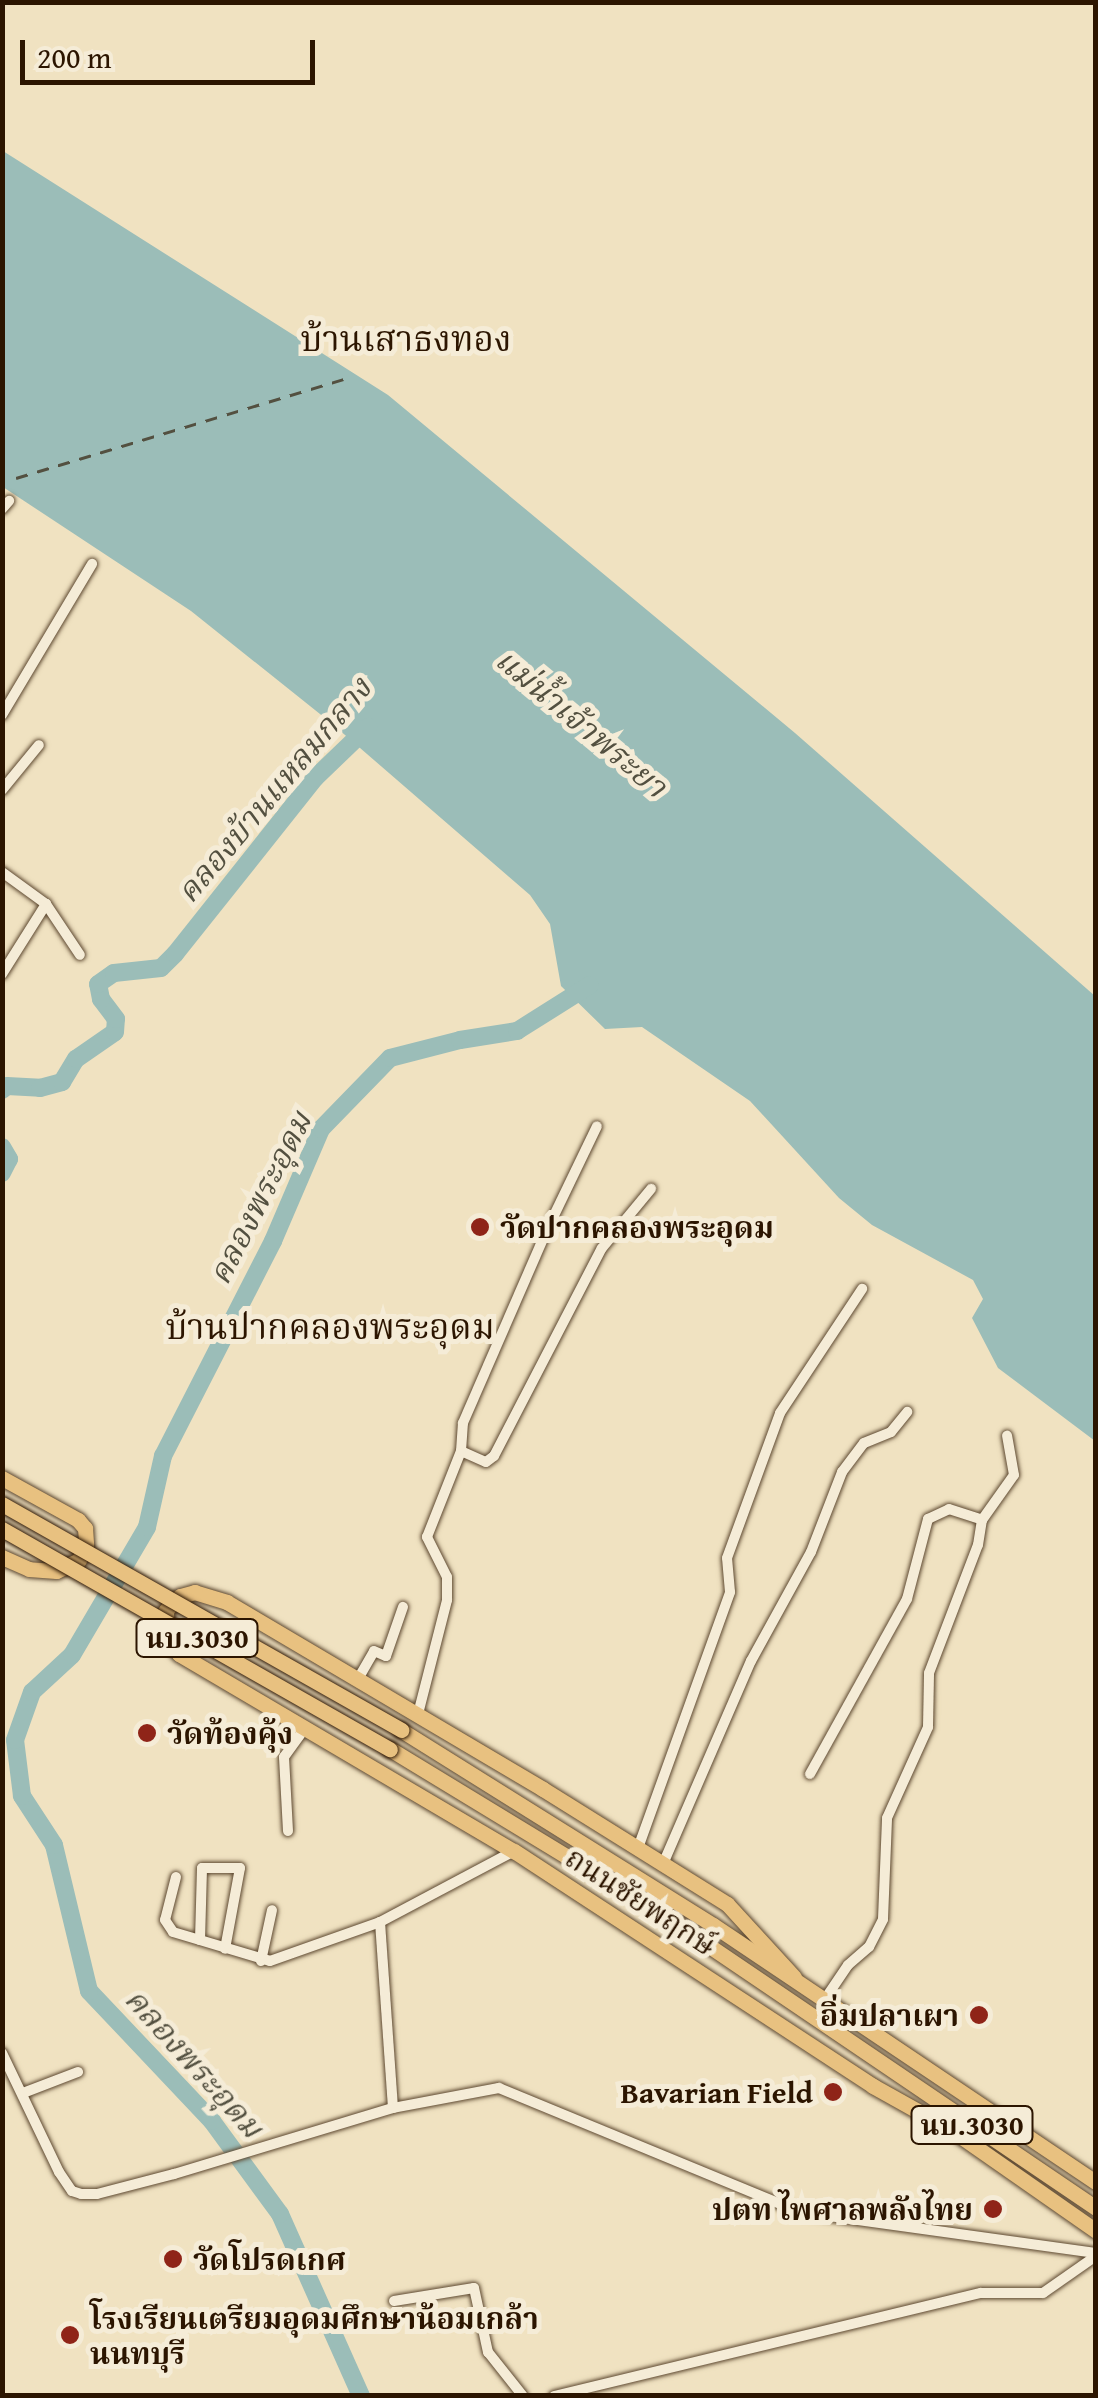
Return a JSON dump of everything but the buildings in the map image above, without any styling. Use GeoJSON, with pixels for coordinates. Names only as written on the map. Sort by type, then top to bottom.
{"type":"FeatureCollection","features":[{"type":"Feature","properties":{"kind":"main road"},"geometry":{"type":"LineString","coordinates":[[2,1478],[78,1520],[86,1544],[79,1560],[56,1572],[28,1569],[2,1556]]}},
{"type":"Feature","properties":{"kind":"main road","name":"ถนนชัยพฤกษ์"},"geometry":{"type":"LineString","coordinates":[[2,1504],[400,1730],[825,1998],[1096,2182]]}},
{"type":"Feature","properties":{"kind":"main road","name":"ถนนชัยพฤกษ์"},"geometry":{"type":"LineString","coordinates":[[2,1529],[390,1749],[654,1908],[1096,2208]]}},
{"type":"Feature","properties":{"kind":"main road","name":"ถนนชัยพฤกษ์"},"geometry":{"type":"LineString","coordinates":[[794,1978],[728,1904],[418,1714],[218,1597],[195,1592],[170,1604],[163,1620],[172,1648],[514,1851],[859,2077],[950,2129],[1096,2231]]}},
{"type":"Feature","properties":{"kind":"main road"},"geometry":{"type":"LineString","coordinates":[[849,2041],[950,2129]]}},
{"type":"Feature","properties":{"kind":"street"},"geometry":{"type":"LineString","coordinates":[[2,715],[92,564]]}},
{"type":"Feature","properties":{"kind":"street"},"geometry":{"type":"LineString","coordinates":[[2,790],[39,744]]}},
{"type":"Feature","properties":{"kind":"street"},"geometry":{"type":"LineString","coordinates":[[2,872],[46,904],[80,955]]}},
{"type":"Feature","properties":{"kind":"street"},"geometry":{"type":"LineString","coordinates":[[2,974],[46,904]]}},
{"type":"Feature","properties":{"kind":"street"},"geometry":{"type":"LineString","coordinates":[[418,1714],[448,1600],[447,1578],[427,1537],[462,1451],[463,1423],[546,1230],[598,1126]]}},
{"type":"Feature","properties":{"kind":"street"},"geometry":{"type":"LineString","coordinates":[[462,1451],[486,1462],[501,1447],[602,1248],[651,1189]]}},
{"type":"Feature","properties":{"kind":"street"},"geometry":{"type":"LineString","coordinates":[[638,1848],[730,1592],[727,1558],[780,1413],[862,1289]]}},
{"type":"Feature","properties":{"kind":"street"},"geometry":{"type":"LineString","coordinates":[[663,1864],[751,1661],[811,1552],[842,1472],[864,1443],[891,1432],[907,1412]]}},
{"type":"Feature","properties":{"kind":"street"},"geometry":{"type":"LineString","coordinates":[[825,1998],[848,1965],[868,1947],[883,1919],[887,1818],[922,1748],[928,1728],[929,1673],[978,1545],[982,1520],[1014,1475],[1007,1436]]}},
{"type":"Feature","properties":{"kind":"street"},"geometry":{"type":"LineString","coordinates":[[810,1774],[907,1599],[928,1518],[949,1509],[982,1520]]}},
{"type":"Feature","properties":{"kind":"street"},"geometry":{"type":"LineString","coordinates":[[358,1679],[374,1651],[386,1656],[402,1606]]}},
{"type":"Feature","properties":{"kind":"street"},"geometry":{"type":"LineString","coordinates":[[288,1831],[284,1757],[306,1726]]}},
{"type":"Feature","properties":{"kind":"street"},"geometry":{"type":"LineString","coordinates":[[176,1877],[166,1920],[172,1932],[261,1961],[380,1922],[514,1851]]}},
{"type":"Feature","properties":{"kind":"street"},"geometry":{"type":"LineString","coordinates":[[200,1940],[202,1868],[240,1868],[225,1949]]}},
{"type":"Feature","properties":{"kind":"street"},"geometry":{"type":"LineString","coordinates":[[261,1961],[272,1910]]}},
{"type":"Feature","properties":{"kind":"street"},"geometry":{"type":"LineString","coordinates":[[380,1922],[392,2108]]}},
{"type":"Feature","properties":{"kind":"street"},"geometry":{"type":"LineString","coordinates":[[2,2054],[58,2172],[72,2191],[97,2194],[266,2148],[392,2108],[499,2088],[800,2212],[1096,2255]]}},
{"type":"Feature","properties":{"kind":"street"},"geometry":{"type":"LineString","coordinates":[[23,2093],[78,2072]]}},
{"type":"Feature","properties":{"kind":"street"},"geometry":{"type":"LineString","coordinates":[[554,2396],[980,2293],[1043,2292],[1096,2255]]}},
{"type":"Feature","properties":{"kind":"street"},"geometry":{"type":"LineString","coordinates":[[394,2301],[474,2288],[488,2352],[523,2396]]}},
{"type":"Feature","properties":{"kind":"water","name":"แม่น้ำเจ้าพระยา"},"geometry":{"type":"Polygon","coordinates":[[[3,151],[388,395],[795,733],[1095,996],[1095,1441],[998,1368],[972,1318],[983,1299],[973,1280],[872,1225],[839,1198],[750,1101],[642,1027],[605,1029],[561,986],[550,924],[530,895],[330,722],[191,611],[3,487],[3,151]]]}},
{"type":"Feature","properties":{"kind":"waterway","name":"คลองบ้านแหลมกลาง"},"geometry":{"type":"LineString","coordinates":[[2,1090],[7,1086],[40,1088],[62,1082],[76,1059],[115,1032],[116,1019],[101,999],[98,984],[114,973],[161,968],[315,778],[368,727]]}},
{"type":"Feature","properties":{"kind":"waterway","name":"คลองพระอุดม"},"geometry":{"type":"LineString","coordinates":[[361,2396],[280,2214],[212,2121],[89,1991],[54,1845],[22,1796],[15,1740],[32,1692],[72,1655],[147,1527],[163,1456],[273,1241],[321,1129],[390,1058],[460,1040],[517,1031],[590,985]]}},
{"type":"Feature","properties":{"kind":"waterway","name":"คลองบ้านแหลมกลาง"},"geometry":{"type":"LineString","coordinates":[[2,1147],[9,1159],[2,1173]]}},
{"type":"Feature","properties":{"kind":"ferry route"},"geometry":{"type":"LineString","coordinates":[[16,478],[343,379]]}},
{"type":"Feature","properties":{"kind":"place","name":"วัดปากคลองพระอุดม"},"geometry":{"type":"Point","coordinates":[480,1227]}},
{"type":"Feature","properties":{"kind":"place","name":"วัดท้องคุ้ง"},"geometry":{"type":"Point","coordinates":[147,1733]}},
{"type":"Feature","properties":{"kind":"place","name":"อิ่มปลาเผา"},"geometry":{"type":"Point","coordinates":[979,2015]}},
{"type":"Feature","properties":{"kind":"place","name":"Bavarian Field"},"geometry":{"type":"Point","coordinates":[833,2092]}},
{"type":"Feature","properties":{"kind":"place","name":"ปตท ไพศาลพลังไทย"},"geometry":{"type":"Point","coordinates":[993,2209]}},
{"type":"Feature","properties":{"kind":"place","name":"วัดโปรดเกศ"},"geometry":{"type":"Point","coordinates":[173,2259]}},
{"type":"Feature","properties":{"kind":"place","name":"โรงเรียนเตรียมอุดมศึกษาน้อมเกล้า นนทบุรี"},"geometry":{"type":"Point","coordinates":[70,2335]}},
{"type":"Feature","properties":{"kind":"district","name":"บ้านเสาธงทอง"},"geometry":{"type":"Point","coordinates":[406,339]}},
{"type":"Feature","properties":{"kind":"district","name":"บ้านปากคลองพระอุดม"},"geometry":{"type":"Point","coordinates":[330,1327]}}]}
